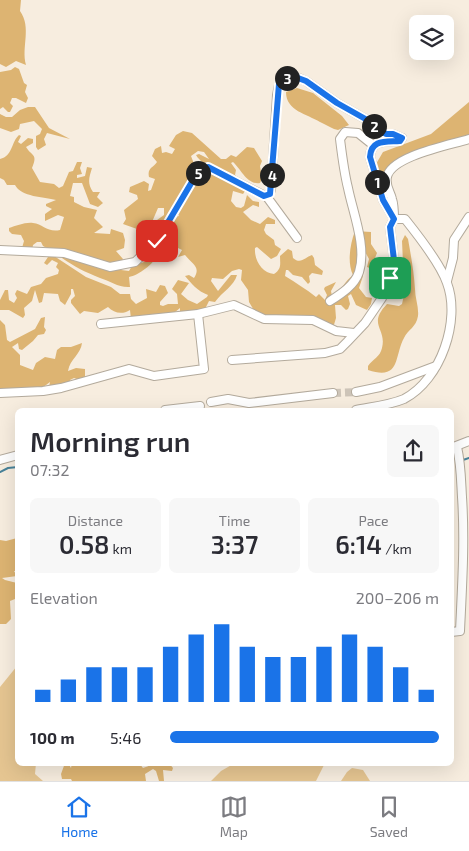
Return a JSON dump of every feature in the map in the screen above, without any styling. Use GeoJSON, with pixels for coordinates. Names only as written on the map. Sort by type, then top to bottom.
{"type":"FeatureCollection","features":[{"type":"Feature","properties":{"kind":"street"},"geometry":{"type":"LineString","coordinates":[[267,196],[271,190],[277,95],[279,84],[287,78],[298,78],[306,81],[386,134],[393,134],[402,138],[400,141],[380,142],[373,145]]}},
{"type":"Feature","properties":{"kind":"street"},"geometry":{"type":"LineString","coordinates":[[330,301],[353,284],[359,272],[360,248],[357,224],[343,167],[340,139],[345,132],[358,133],[373,145]]}},
{"type":"Feature","properties":{"kind":"street"},"geometry":{"type":"LineString","coordinates":[[232,360],[325,353],[340,349],[354,332],[365,323],[382,298],[390,278],[394,260],[390,227],[394,219],[393,200],[387,188],[387,177],[391,168],[404,159],[469,139]]}},
{"type":"Feature","properties":{"kind":"street"},"geometry":{"type":"LineString","coordinates":[[373,145],[370,157],[375,177],[383,200],[394,219]]}},
{"type":"Feature","properties":{"kind":"street"},"geometry":{"type":"LineString","coordinates":[[0,250],[64,253],[110,267],[135,262],[157,241],[196,175],[208,167],[267,196],[297,238]]}},
{"type":"Feature","properties":{"kind":"street"},"geometry":{"type":"LineString","coordinates":[[447,281],[453,258],[454,240],[469,217]]}},
{"type":"Feature","properties":{"kind":"street"},"geometry":{"type":"LineString","coordinates":[[365,408],[404,399],[423,386],[442,357],[449,335],[452,299],[447,281],[417,233],[405,219],[394,219]]}},
{"type":"Feature","properties":{"kind":"street"},"geometry":{"type":"LineString","coordinates":[[101,324],[198,314],[234,305],[264,319],[313,320],[336,331],[354,332]]}},
{"type":"Feature","properties":{"kind":"street"},"geometry":{"type":"LineString","coordinates":[[0,393],[43,391],[61,388],[129,369],[154,376],[204,369],[198,314]]}},
{"type":"Feature","properties":{"kind":"street"},"geometry":{"type":"LineString","coordinates":[[356,392],[380,388],[426,368],[436,366]]}},
{"type":"Feature","properties":{"kind":"street"},"geometry":{"type":"LineString","coordinates":[[211,402],[228,399],[249,403],[333,393]]}},
{"type":"Feature","properties":{"kind":"street"},"geometry":{"type":"LineString","coordinates":[[182,408],[200,406]]}},
{"type":"Feature","properties":{"kind":"street"},"geometry":{"type":"LineString","coordinates":[[456,632],[464,524],[460,461],[454,448],[469,441]]}},
{"type":"Feature","properties":{"kind":"street"},"geometry":{"type":"LineString","coordinates":[[0,460],[15,456]]}},
{"type":"Feature","properties":{"kind":"shaded area"},"geometry":{"type":"Polygon","coordinates":[[[0,0],[21,0],[20,11],[26,31],[26,65],[16,61],[6,67],[0,64],[0,0]]]}},
{"type":"Feature","properties":{"kind":"shaded area"},"geometry":{"type":"Polygon","coordinates":[[[15,67],[19,69],[24,83],[27,85],[25,92],[28,98],[26,103],[12,98],[10,103],[13,106],[10,112],[8,112],[3,107],[0,109],[0,72],[11,70],[15,67]]]}},
{"type":"Feature","properties":{"kind":"shaded area"},"geometry":{"type":"Polygon","coordinates":[[[297,88],[313,93],[342,116],[349,125],[338,130],[334,129],[293,108],[289,104],[286,92],[297,88]]]}},
{"type":"Feature","properties":{"kind":"shaded area"},"geometry":{"type":"Polygon","coordinates":[[[469,102],[469,136],[381,173],[377,172],[376,164],[383,152],[431,134],[469,102]]]}},
{"type":"Feature","properties":{"kind":"shaded area"},"geometry":{"type":"Polygon","coordinates":[[[35,107],[49,128],[70,139],[47,133],[44,139],[46,145],[38,150],[36,147],[36,136],[40,134],[42,129],[34,121],[20,124],[19,129],[11,132],[0,128],[0,114],[12,117],[20,110],[35,107]]]}},
{"type":"Feature","properties":{"kind":"shaded area"},"geometry":{"type":"Polygon","coordinates":[[[183,131],[192,133],[221,159],[226,159],[231,155],[236,157],[247,147],[254,148],[262,161],[260,166],[262,178],[260,183],[255,183],[251,182],[233,162],[231,163],[236,170],[235,175],[242,181],[217,171],[204,163],[196,155],[199,154],[209,159],[204,152],[198,151],[191,156],[196,169],[193,176],[207,172],[220,176],[245,191],[243,194],[233,191],[231,201],[236,207],[241,208],[244,206],[247,195],[253,201],[259,202],[259,207],[253,205],[243,212],[251,220],[260,224],[268,217],[275,220],[275,224],[266,224],[264,230],[274,240],[275,245],[281,249],[277,256],[271,259],[257,247],[255,248],[257,261],[266,271],[274,274],[277,272],[280,266],[280,256],[288,249],[292,251],[293,258],[298,261],[312,255],[315,265],[323,271],[322,275],[312,273],[309,276],[310,282],[308,284],[302,277],[293,275],[288,270],[286,270],[285,276],[316,297],[319,294],[325,300],[327,295],[325,287],[336,282],[331,291],[332,296],[353,275],[350,265],[350,253],[355,231],[371,232],[371,244],[377,253],[375,258],[379,262],[372,269],[367,267],[369,259],[364,250],[365,243],[363,238],[363,276],[359,288],[366,297],[372,298],[367,310],[356,305],[351,294],[348,296],[350,304],[348,309],[346,310],[341,305],[335,305],[336,318],[333,328],[316,323],[290,324],[271,320],[255,312],[249,302],[248,290],[241,280],[242,270],[239,269],[232,271],[223,279],[212,278],[211,281],[218,291],[231,275],[237,275],[231,286],[215,302],[209,301],[205,309],[200,312],[196,310],[194,313],[180,315],[180,308],[164,321],[135,324],[131,319],[130,310],[118,313],[108,307],[98,313],[84,311],[80,314],[71,303],[75,296],[73,289],[71,289],[71,294],[65,305],[60,301],[58,294],[44,293],[42,302],[39,303],[35,290],[32,301],[24,308],[25,315],[23,318],[9,310],[0,310],[0,300],[5,290],[8,290],[9,300],[14,303],[17,298],[15,294],[17,290],[27,294],[31,287],[41,284],[46,278],[58,274],[59,270],[56,267],[58,263],[52,260],[47,265],[44,263],[48,257],[54,256],[86,277],[111,287],[120,294],[130,294],[131,299],[136,304],[147,298],[146,289],[156,292],[160,285],[165,286],[168,293],[160,302],[160,305],[178,304],[177,294],[172,289],[178,280],[189,283],[181,294],[188,300],[197,304],[207,297],[208,295],[198,289],[185,276],[189,275],[194,278],[197,271],[195,266],[185,255],[178,257],[182,250],[162,240],[169,227],[173,225],[174,217],[179,216],[177,212],[161,227],[155,240],[138,255],[136,251],[137,238],[140,236],[150,236],[157,220],[164,215],[164,208],[158,208],[152,222],[145,231],[142,230],[144,222],[137,229],[123,224],[126,219],[124,210],[138,199],[137,195],[129,192],[130,187],[144,181],[149,184],[148,191],[151,190],[155,179],[149,177],[149,174],[157,162],[152,156],[155,149],[161,146],[162,153],[172,154],[175,149],[169,146],[176,135],[183,131]]]}},
{"type":"Feature","properties":{"kind":"shaded area"},"geometry":{"type":"Polygon","coordinates":[[[19,135],[21,136],[18,142],[21,144],[28,138],[33,139],[33,143],[26,147],[34,156],[32,168],[40,182],[54,184],[59,188],[63,186],[69,172],[73,171],[77,162],[82,162],[80,168],[82,174],[77,175],[77,178],[85,176],[87,167],[92,168],[89,183],[93,192],[100,192],[97,197],[103,203],[98,207],[90,204],[82,183],[73,183],[70,196],[74,197],[74,202],[97,210],[94,218],[103,227],[94,233],[110,234],[111,229],[123,233],[125,240],[124,248],[116,251],[123,259],[122,261],[105,268],[129,271],[132,266],[147,261],[154,249],[160,249],[159,254],[148,267],[129,277],[130,287],[118,285],[76,267],[62,258],[61,248],[53,251],[43,246],[41,242],[37,242],[33,245],[32,251],[22,248],[24,241],[21,235],[12,234],[9,231],[9,228],[30,223],[56,231],[60,230],[64,217],[58,215],[45,221],[45,214],[52,209],[46,206],[46,204],[56,200],[27,194],[15,185],[7,185],[0,178],[0,159],[10,152],[19,135]]]}},
{"type":"Feature","properties":{"kind":"shaded area"},"geometry":{"type":"Polygon","coordinates":[[[405,235],[408,239],[414,276],[418,316],[416,323],[404,338],[395,365],[386,372],[379,373],[368,370],[368,366],[378,356],[382,348],[383,341],[378,322],[381,311],[387,304],[399,306],[402,304],[404,295],[400,287],[403,263],[402,241],[405,235]]]}},
{"type":"Feature","properties":{"kind":"shaded area"},"geometry":{"type":"Polygon","coordinates":[[[45,317],[44,327],[46,330],[44,334],[38,335],[22,350],[19,349],[18,343],[12,347],[20,355],[20,365],[33,370],[36,363],[45,357],[55,359],[57,350],[61,347],[71,347],[82,343],[68,371],[76,368],[85,369],[85,382],[74,378],[70,380],[71,384],[49,387],[50,382],[42,388],[0,396],[0,320],[5,325],[7,340],[10,342],[35,329],[41,318],[45,317]]]}},
{"type":"Feature","properties":{"kind":"shaded area"},"geometry":{"type":"Polygon","coordinates":[[[15,539],[15,576],[2,578],[15,582],[15,599],[10,601],[11,619],[6,624],[0,624],[0,540],[6,541],[15,539]]]}},
{"type":"Feature","properties":{"kind":"shaded area"},"geometry":{"type":"Polygon","coordinates":[[[15,668],[15,766],[36,766],[35,774],[43,781],[0,781],[0,687],[15,668]]]}},
{"type":"Feature","properties":{"kind":"shaded area"},"geometry":{"type":"Polygon","coordinates":[[[64,766],[70,766],[71,768],[71,766],[141,766],[143,768],[149,766],[172,766],[173,768],[172,771],[163,770],[164,781],[159,781],[156,771],[153,769],[145,774],[146,781],[72,781],[71,779],[62,779],[61,774],[64,766]]]}},
{"type":"Feature","properties":{"kind":"shaded area"},"geometry":{"type":"Polygon","coordinates":[[[230,766],[324,766],[316,781],[211,781],[221,771],[230,766]]]}},
{"type":"Feature","properties":{"kind":"shaded area"},"geometry":{"type":"Polygon","coordinates":[[[352,768],[363,770],[370,781],[341,781],[352,768]]]}},
{"type":"Feature","properties":{"kind":"waterway"},"geometry":{"type":"LineString","coordinates":[[463,460],[469,458]]}},
{"type":"Feature","properties":{"kind":"waterway"},"geometry":{"type":"LineString","coordinates":[[0,472],[15,467]]}},
{"type":"Feature","properties":{"kind":"tunnel"},"geometry":{"type":"LineString","coordinates":[[333,393],[356,392]]}},
{"type":"Feature","properties":{"kind":"route"},"geometry":{"type":"LineString","coordinates":[[157,241],[196,175],[203,168],[208,167],[264,196],[270,194],[279,84],[287,78],[298,78],[306,81],[337,103],[369,121],[386,134],[393,134],[402,138],[400,141],[380,142],[373,145],[370,151],[375,177],[383,200],[394,219],[390,227],[394,260],[390,278]]}}]}
